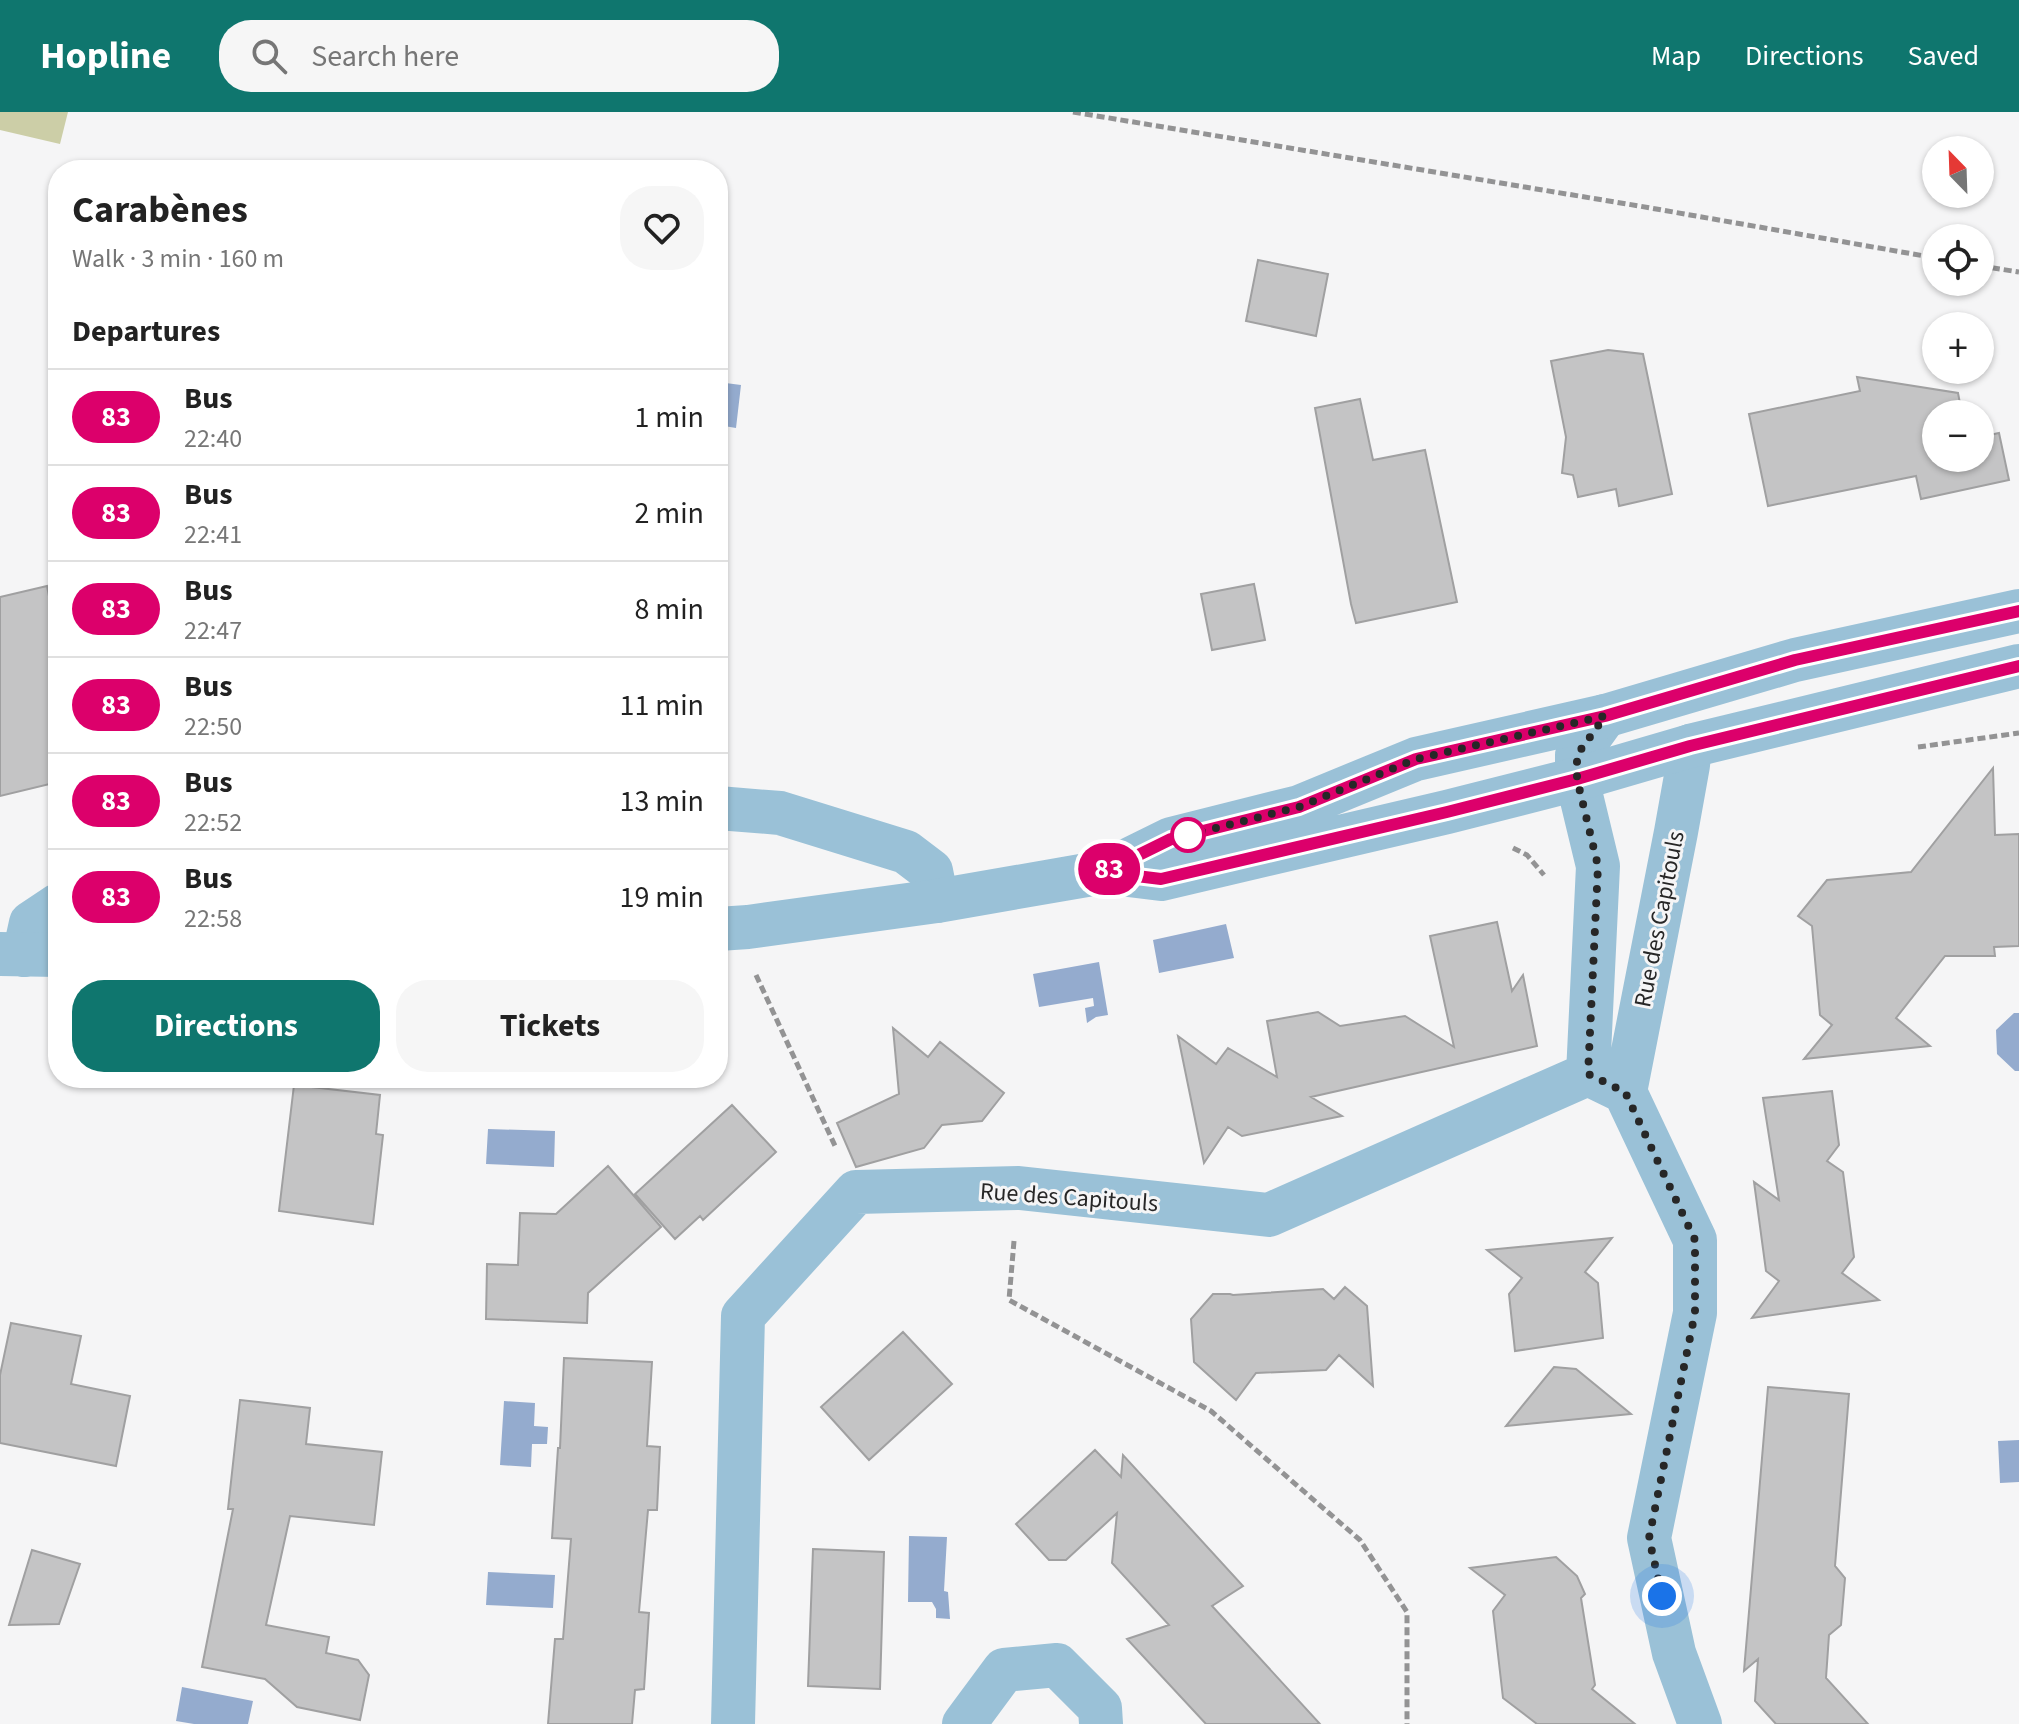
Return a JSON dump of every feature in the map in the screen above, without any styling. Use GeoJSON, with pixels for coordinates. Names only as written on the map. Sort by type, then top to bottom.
{"type":"FeatureCollection","features":[{"type":"Feature","properties":{"kind":"street"},"geometry":{"type":"LineString","coordinates":[[728,928],[937,901],[1104,872],[1171,839],[1299,807],[1416,759],[1605,716],[1795,660],[2019,611]]}},
{"type":"Feature","properties":{"kind":"street"},"geometry":{"type":"LineString","coordinates":[[1104,872],[1161,879],[1447,812],[1690,746],[2019,666]]}},
{"type":"Feature","properties":{"kind":"street"},"geometry":{"type":"LineString","coordinates":[[1605,716],[1577,755],[1577,779],[1598,866],[1607,1083],[1695,1240],[1695,1313],[1649,1538],[1674,1653],[1700,1724]]}},
{"type":"Feature","properties":{"kind":"street","name":"Rue des Capitouls"},"geometry":{"type":"LineString","coordinates":[[856,1192],[1019,1188],[1269,1215],[1607,1083],[1676,832],[1690,746]]}},
{"type":"Feature","properties":{"kind":"street"},"geometry":{"type":"LineString","coordinates":[[728,809],[780,813],[906,852],[931,871],[937,901]]}},
{"type":"Feature","properties":{"kind":"street"},"geometry":{"type":"LineString","coordinates":[[27,955],[31,923],[48,912]]}},
{"type":"Feature","properties":{"kind":"street"},"geometry":{"type":"LineString","coordinates":[[733,1724],[743,1316],[856,1192]]}},
{"type":"Feature","properties":{"kind":"street"},"geometry":{"type":"LineString","coordinates":[[964,1724],[1004,1670],[1057,1665],[1100,1708],[1101,1724]]}},
{"type":"Feature","properties":{"kind":"path"},"geometry":{"type":"LineString","coordinates":[[1073,112],[1922,256]]}},
{"type":"Feature","properties":{"kind":"path"},"geometry":{"type":"LineString","coordinates":[[1994,268],[2019,272]]}},
{"type":"Feature","properties":{"kind":"path"},"geometry":{"type":"LineString","coordinates":[[752,967],[856,1192]]}},
{"type":"Feature","properties":{"kind":"path"},"geometry":{"type":"LineString","coordinates":[[1019,1188],[1009,1300],[1211,1411],[1360,1540],[1407,1612],[1407,1724]]}},
{"type":"Feature","properties":{"kind":"green space"},"geometry":{"type":"Polygon","coordinates":[[[0,112],[68,112],[60,144],[0,130],[0,112]]]}},
{"type":"Feature","properties":{"kind":"water"},"geometry":{"type":"Polygon","coordinates":[[[728,383],[741,385],[736,428],[728,427],[728,383]]]}},
{"type":"Feature","properties":{"kind":"water"},"geometry":{"type":"Polygon","coordinates":[[[1226,924],[1234,958],[1159,973],[1153,940],[1226,924]]]}},
{"type":"Feature","properties":{"kind":"water"},"geometry":{"type":"Polygon","coordinates":[[[1099,962],[1108,1015],[1096,1017],[1087,1023],[1085,1008],[1094,1006],[1093,998],[1039,1007],[1033,974],[1099,962]]]}},
{"type":"Feature","properties":{"kind":"water"},"geometry":{"type":"Polygon","coordinates":[[[2014,1013],[2019,1013],[2019,1071],[2015,1071],[1997,1054],[1996,1030],[2014,1013]]]}},
{"type":"Feature","properties":{"kind":"water"},"geometry":{"type":"Polygon","coordinates":[[[488,1129],[555,1131],[554,1167],[486,1164],[488,1129]]]}},
{"type":"Feature","properties":{"kind":"water"},"geometry":{"type":"Polygon","coordinates":[[[504,1401],[535,1403],[534,1426],[548,1427],[547,1444],[532,1444],[531,1467],[500,1465],[504,1401]]]}},
{"type":"Feature","properties":{"kind":"water"},"geometry":{"type":"Polygon","coordinates":[[[2019,1440],[2019,1482],[2000,1483],[1998,1441],[2019,1440]]]}},
{"type":"Feature","properties":{"kind":"water"},"geometry":{"type":"Polygon","coordinates":[[[909,1536],[947,1537],[944,1591],[948,1592],[950,1619],[936,1618],[932,1602],[908,1602],[909,1536]]]}},
{"type":"Feature","properties":{"kind":"water"},"geometry":{"type":"Polygon","coordinates":[[[488,1572],[555,1575],[553,1608],[486,1605],[488,1572]]]}},
{"type":"Feature","properties":{"kind":"water"},"geometry":{"type":"Polygon","coordinates":[[[182,1687],[253,1701],[248,1724],[176,1721],[182,1687]]]}},
{"type":"Feature","properties":{"kind":"building"},"geometry":{"type":"Polygon","coordinates":[[[1258,260],[1328,274],[1316,336],[1246,321],[1258,260]]]}},
{"type":"Feature","properties":{"kind":"building"},"geometry":{"type":"Polygon","coordinates":[[[1608,350],[1643,354],[1672,494],[1619,506],[1616,489],[1578,497],[1573,475],[1562,473],[1566,437],[1551,361],[1608,350]]]}},
{"type":"Feature","properties":{"kind":"building"},"geometry":{"type":"Polygon","coordinates":[[[1857,377],[1958,393],[1959,400],[1922,400],[1922,472],[1994,472],[1994,434],[1999,433],[2009,480],[1921,499],[1916,476],[1768,506],[1749,414],[1860,391],[1857,377]]]}},
{"type":"Feature","properties":{"kind":"building"},"geometry":{"type":"Polygon","coordinates":[[[1360,399],[1373,460],[1425,450],[1457,602],[1356,623],[1315,408],[1360,399]]]}},
{"type":"Feature","properties":{"kind":"building"},"geometry":{"type":"Polygon","coordinates":[[[1254,584],[1265,640],[1212,650],[1201,594],[1254,584]]]}},
{"type":"Feature","properties":{"kind":"building"},"geometry":{"type":"Polygon","coordinates":[[[47,586],[48,591],[48,784],[0,796],[0,597],[47,586]]]}},
{"type":"Feature","properties":{"kind":"building"},"geometry":{"type":"Polygon","coordinates":[[[1993,768],[1995,835],[2019,834],[2019,946],[1994,947],[1995,956],[1945,956],[1896,1018],[1930,1046],[1804,1059],[1832,1025],[1820,1015],[1812,926],[1798,916],[1827,880],[1911,872],[1993,768]]]}},
{"type":"Feature","properties":{"kind":"building"},"geometry":{"type":"Polygon","coordinates":[[[1497,922],[1512,991],[1523,975],[1537,1046],[1311,1097],[1342,1116],[1242,1136],[1228,1127],[1204,1163],[1178,1036],[1216,1064],[1228,1048],[1277,1077],[1267,1021],[1318,1012],[1340,1026],[1405,1016],[1454,1047],[1430,936],[1497,922]]]}},
{"type":"Feature","properties":{"kind":"building"},"geometry":{"type":"Polygon","coordinates":[[[893,1028],[928,1057],[940,1042],[1004,1093],[982,1121],[942,1125],[924,1148],[856,1167],[837,1123],[899,1094],[893,1028]]]}},
{"type":"Feature","properties":{"kind":"building"},"geometry":{"type":"Polygon","coordinates":[[[294,1088],[380,1095],[376,1134],[383,1135],[373,1224],[279,1211],[294,1088]]]}},
{"type":"Feature","properties":{"kind":"building"},"geometry":{"type":"Polygon","coordinates":[[[1832,1091],[1839,1145],[1827,1161],[1843,1172],[1854,1257],[1842,1273],[1879,1300],[1752,1318],[1779,1281],[1766,1271],[1754,1182],[1779,1200],[1763,1098],[1832,1091]]]}},
{"type":"Feature","properties":{"kind":"building"},"geometry":{"type":"Polygon","coordinates":[[[732,1105],[776,1152],[703,1220],[700,1216],[675,1239],[635,1194],[732,1105]]]}},
{"type":"Feature","properties":{"kind":"building"},"geometry":{"type":"Polygon","coordinates":[[[608,1166],[661,1227],[588,1293],[587,1323],[486,1319],[487,1264],[518,1265],[520,1213],[556,1214],[608,1166]]]}},
{"type":"Feature","properties":{"kind":"building"},"geometry":{"type":"Polygon","coordinates":[[[1612,1238],[1585,1272],[1598,1283],[1603,1338],[1515,1351],[1509,1294],[1522,1278],[1487,1250],[1612,1238]]]}},
{"type":"Feature","properties":{"kind":"building"},"geometry":{"type":"Polygon","coordinates":[[[1345,1287],[1367,1306],[1373,1386],[1339,1355],[1326,1370],[1256,1373],[1236,1400],[1194,1362],[1191,1319],[1213,1294],[1323,1289],[1334,1299],[1345,1287]]]}},
{"type":"Feature","properties":{"kind":"building"},"geometry":{"type":"Polygon","coordinates":[[[11,1323],[81,1336],[71,1384],[130,1396],[116,1466],[0,1443],[0,1375],[11,1323]]]}},
{"type":"Feature","properties":{"kind":"building"},"geometry":{"type":"Polygon","coordinates":[[[903,1332],[952,1384],[869,1460],[821,1407],[903,1332]]]}},
{"type":"Feature","properties":{"kind":"building"},"geometry":{"type":"Polygon","coordinates":[[[564,1358],[652,1362],[647,1446],[660,1447],[657,1510],[648,1510],[639,1612],[649,1613],[644,1689],[635,1690],[632,1724],[548,1724],[555,1639],[563,1639],[571,1539],[552,1538],[564,1358]]]}},
{"type":"Feature","properties":{"kind":"building"},"geometry":{"type":"Polygon","coordinates":[[[1554,1367],[1576,1369],[1631,1414],[1506,1426],[1554,1367]]]}},
{"type":"Feature","properties":{"kind":"building"},"geometry":{"type":"Polygon","coordinates":[[[1768,1387],[1849,1394],[1835,1566],[1845,1578],[1841,1625],[1829,1635],[1826,1678],[1868,1724],[1776,1724],[1755,1701],[1758,1659],[1744,1671],[1768,1387]]]}},
{"type":"Feature","properties":{"kind":"building"},"geometry":{"type":"Polygon","coordinates":[[[240,1400],[310,1408],[306,1444],[382,1452],[374,1525],[290,1516],[266,1625],[329,1637],[326,1653],[358,1660],[369,1675],[360,1720],[297,1707],[265,1679],[202,1667],[233,1509],[228,1509],[240,1400]]]}},
{"type":"Feature","properties":{"kind":"building"},"geometry":{"type":"Polygon","coordinates":[[[1095,1450],[1121,1477],[1123,1455],[1243,1586],[1212,1606],[1320,1724],[1206,1724],[1127,1639],[1169,1625],[1112,1563],[1117,1513],[1066,1560],[1049,1560],[1016,1524],[1095,1450]]]}},
{"type":"Feature","properties":{"kind":"building"},"geometry":{"type":"Polygon","coordinates":[[[813,1549],[884,1552],[880,1689],[808,1686],[813,1549]]]}},
{"type":"Feature","properties":{"kind":"building"},"geometry":{"type":"Polygon","coordinates":[[[32,1550],[80,1564],[59,1624],[9,1625],[32,1550]]]}},
{"type":"Feature","properties":{"kind":"building"},"geometry":{"type":"Polygon","coordinates":[[[1556,1557],[1577,1576],[1585,1594],[1581,1598],[1595,1685],[1592,1689],[1635,1724],[1537,1724],[1503,1698],[1493,1611],[1505,1595],[1470,1568],[1556,1557]]]}},
{"type":"Feature","properties":{"kind":"bus line","name":"83"},"geometry":{"type":"LineString","coordinates":[[2019,611],[1795,660],[1605,716],[1436,753],[1299,807],[1171,839],[1104,872],[1161,879],[1447,812],[1690,746],[2019,666]]}},
{"type":"Feature","properties":{"kind":"route"},"geometry":{"type":"LineString","coordinates":[[1188,835],[1299,807],[1436,753],[1605,716],[1577,755],[1577,779],[1598,866],[1588,1074],[1625,1092],[1695,1240],[1695,1313],[1649,1538],[1662,1596]]}}]}
